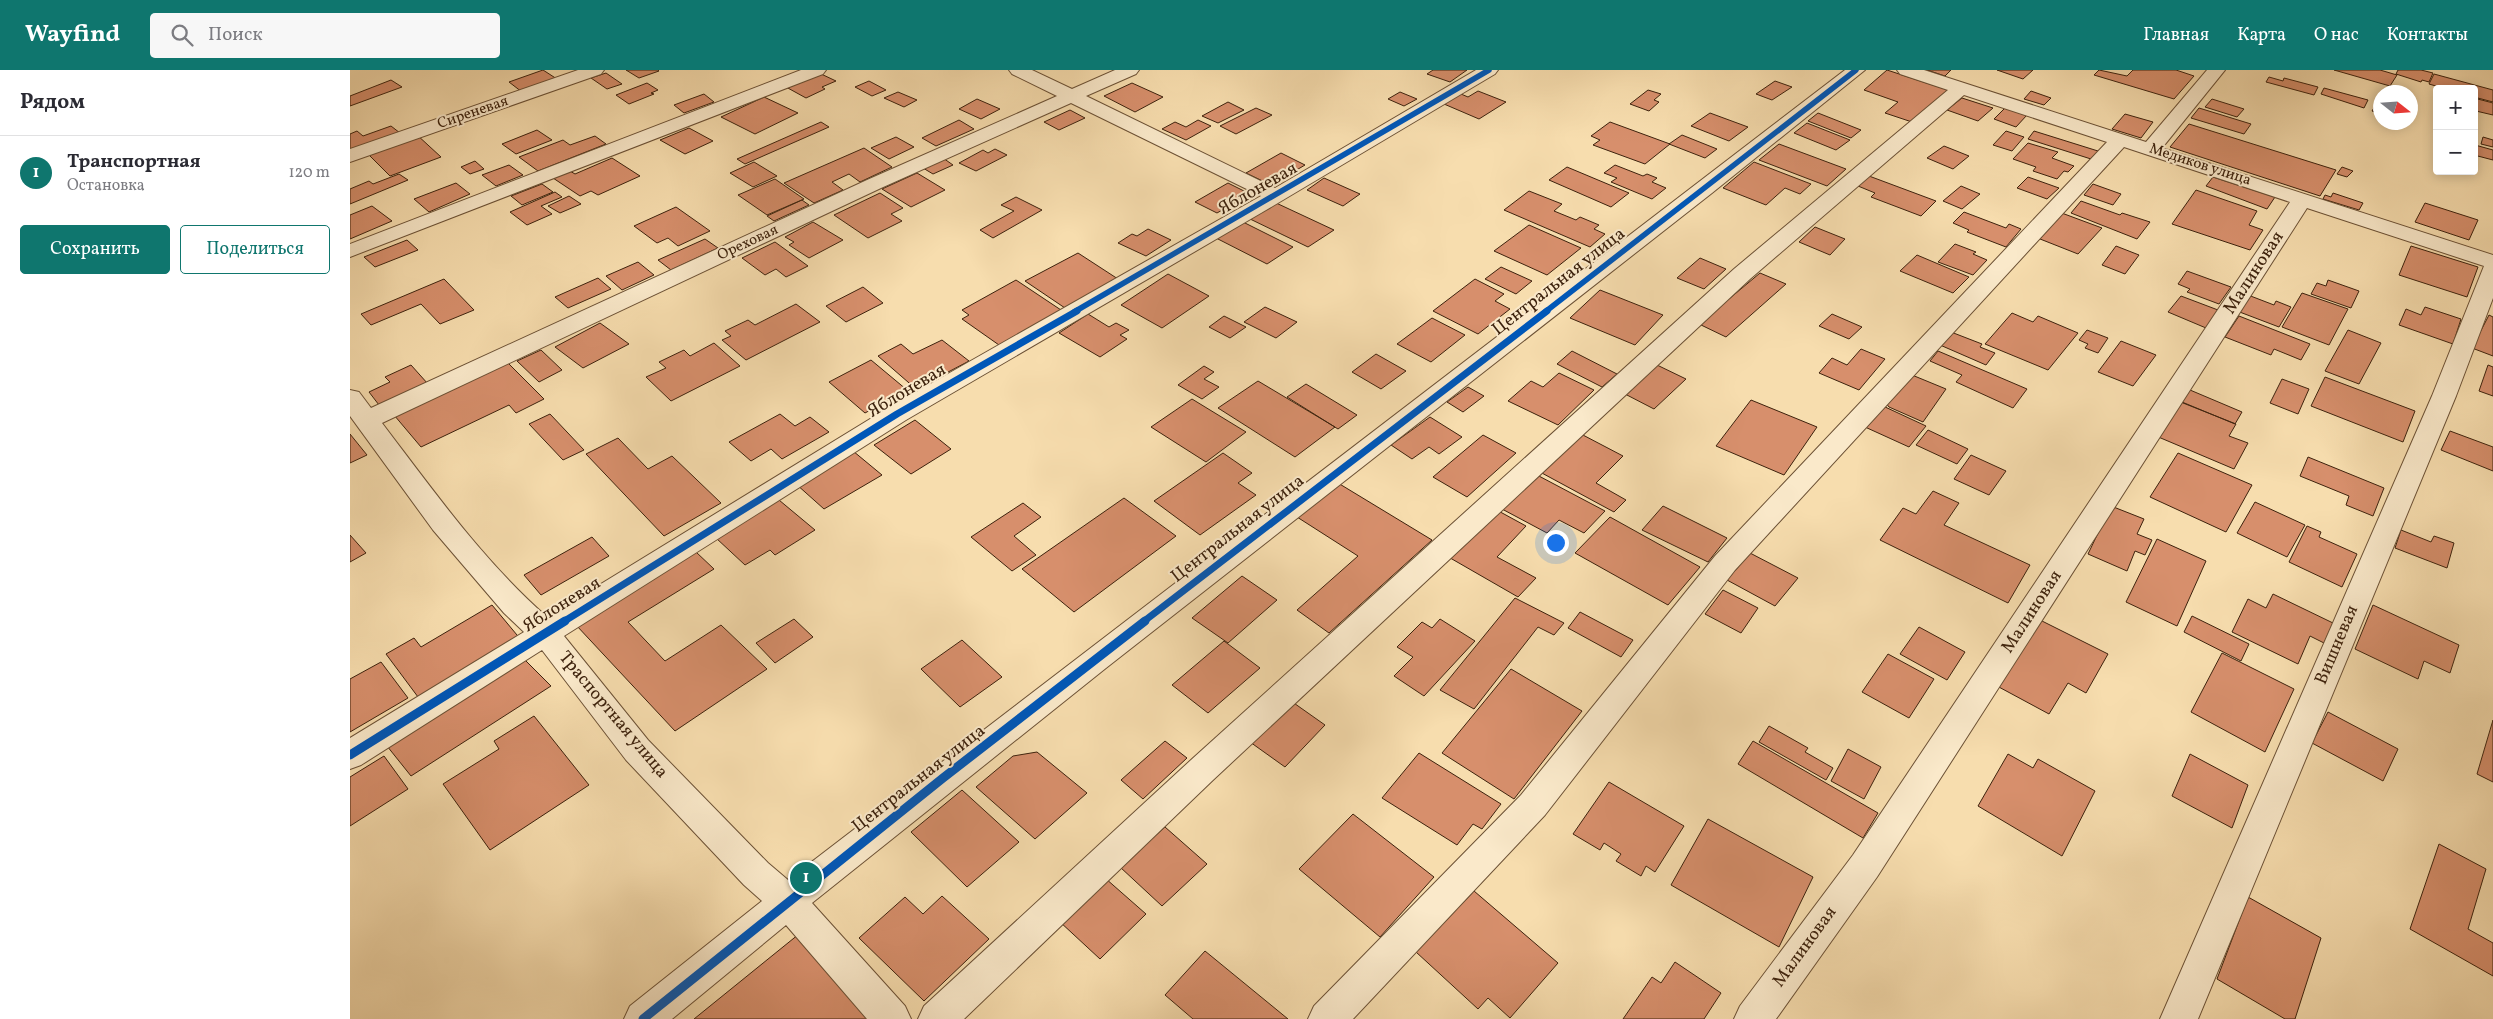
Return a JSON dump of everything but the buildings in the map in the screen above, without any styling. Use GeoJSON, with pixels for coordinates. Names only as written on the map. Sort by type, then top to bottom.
{"type":"FeatureCollection","features":[{"type":"Feature","properties":{"kind":"street","name":"Сиреневая"},"geometry":{"type":"LineString","coordinates":[[350,156],[596,70]]}},
{"type":"Feature","properties":{"kind":"street"},"geometry":{"type":"LineString","coordinates":[[350,251],[817,70]]}},
{"type":"Feature","properties":{"kind":"street"},"geometry":{"type":"LineString","coordinates":[[1018,70],[1276,196]]}},
{"type":"Feature","properties":{"kind":"street","name":"Ореховая"},"geometry":{"type":"LineString","coordinates":[[357,410],[1130,70]]}},
{"type":"Feature","properties":{"kind":"street","name":"Яблоневая"},"geometry":{"type":"LineString","coordinates":[[350,755],[897,414],[1276,196],[1489,70]]}},
{"type":"Feature","properties":{"kind":"street","name":"Центральная улица"},"geometry":{"type":"LineString","coordinates":[[643,1019],[787,901],[1309,493],[1856,70]]}},
{"type":"Feature","properties":{"kind":"street","name":"Медиков улица"},"geometry":{"type":"LineString","coordinates":[[1906,70],[2493,262]]}},
{"type":"Feature","properties":{"kind":"street"},"geometry":{"type":"LineString","coordinates":[[2151,149],[2216,70]]}},
{"type":"Feature","properties":{"kind":"street"},"geometry":{"type":"LineString","coordinates":[[936,1019],[1202,770],[1742,274],[1961,88]]}},
{"type":"Feature","properties":{"kind":"street"},"geometry":{"type":"LineString","coordinates":[[1327,1019],[1533,805],[1725,563],[2121,140]]}},
{"type":"Feature","properties":{"kind":"street","name":"Малиновая"},"geometry":{"type":"LineString","coordinates":[[1753,1019],[1865,866],[2302,199]]}},
{"type":"Feature","properties":{"kind":"street","name":"Вишневая"},"geometry":{"type":"LineString","coordinates":[[2179,1019],[2444,396],[2493,269]]}},
{"type":"Feature","properties":{"kind":"street","name":"Траспортная улица"},"geometry":{"type":"LineString","coordinates":[[357,410],[443,523],[514,605],[546,632],[637,750],[756,874],[787,901],[892,1019]]}},
{"type":"Feature","properties":{"kind":"cycle path"},"geometry":{"type":"LineString","coordinates":[[350,755],[897,414],[1254,209],[1489,70]]}},
{"type":"Feature","properties":{"kind":"cycle path"},"geometry":{"type":"LineString","coordinates":[[643,1019],[943,778],[1095,659],[1856,70]]}},
{"type":"Feature","properties":{"kind":"place","name":"Транспортная"},"geometry":{"type":"Point","coordinates":[806,878]}}]}
